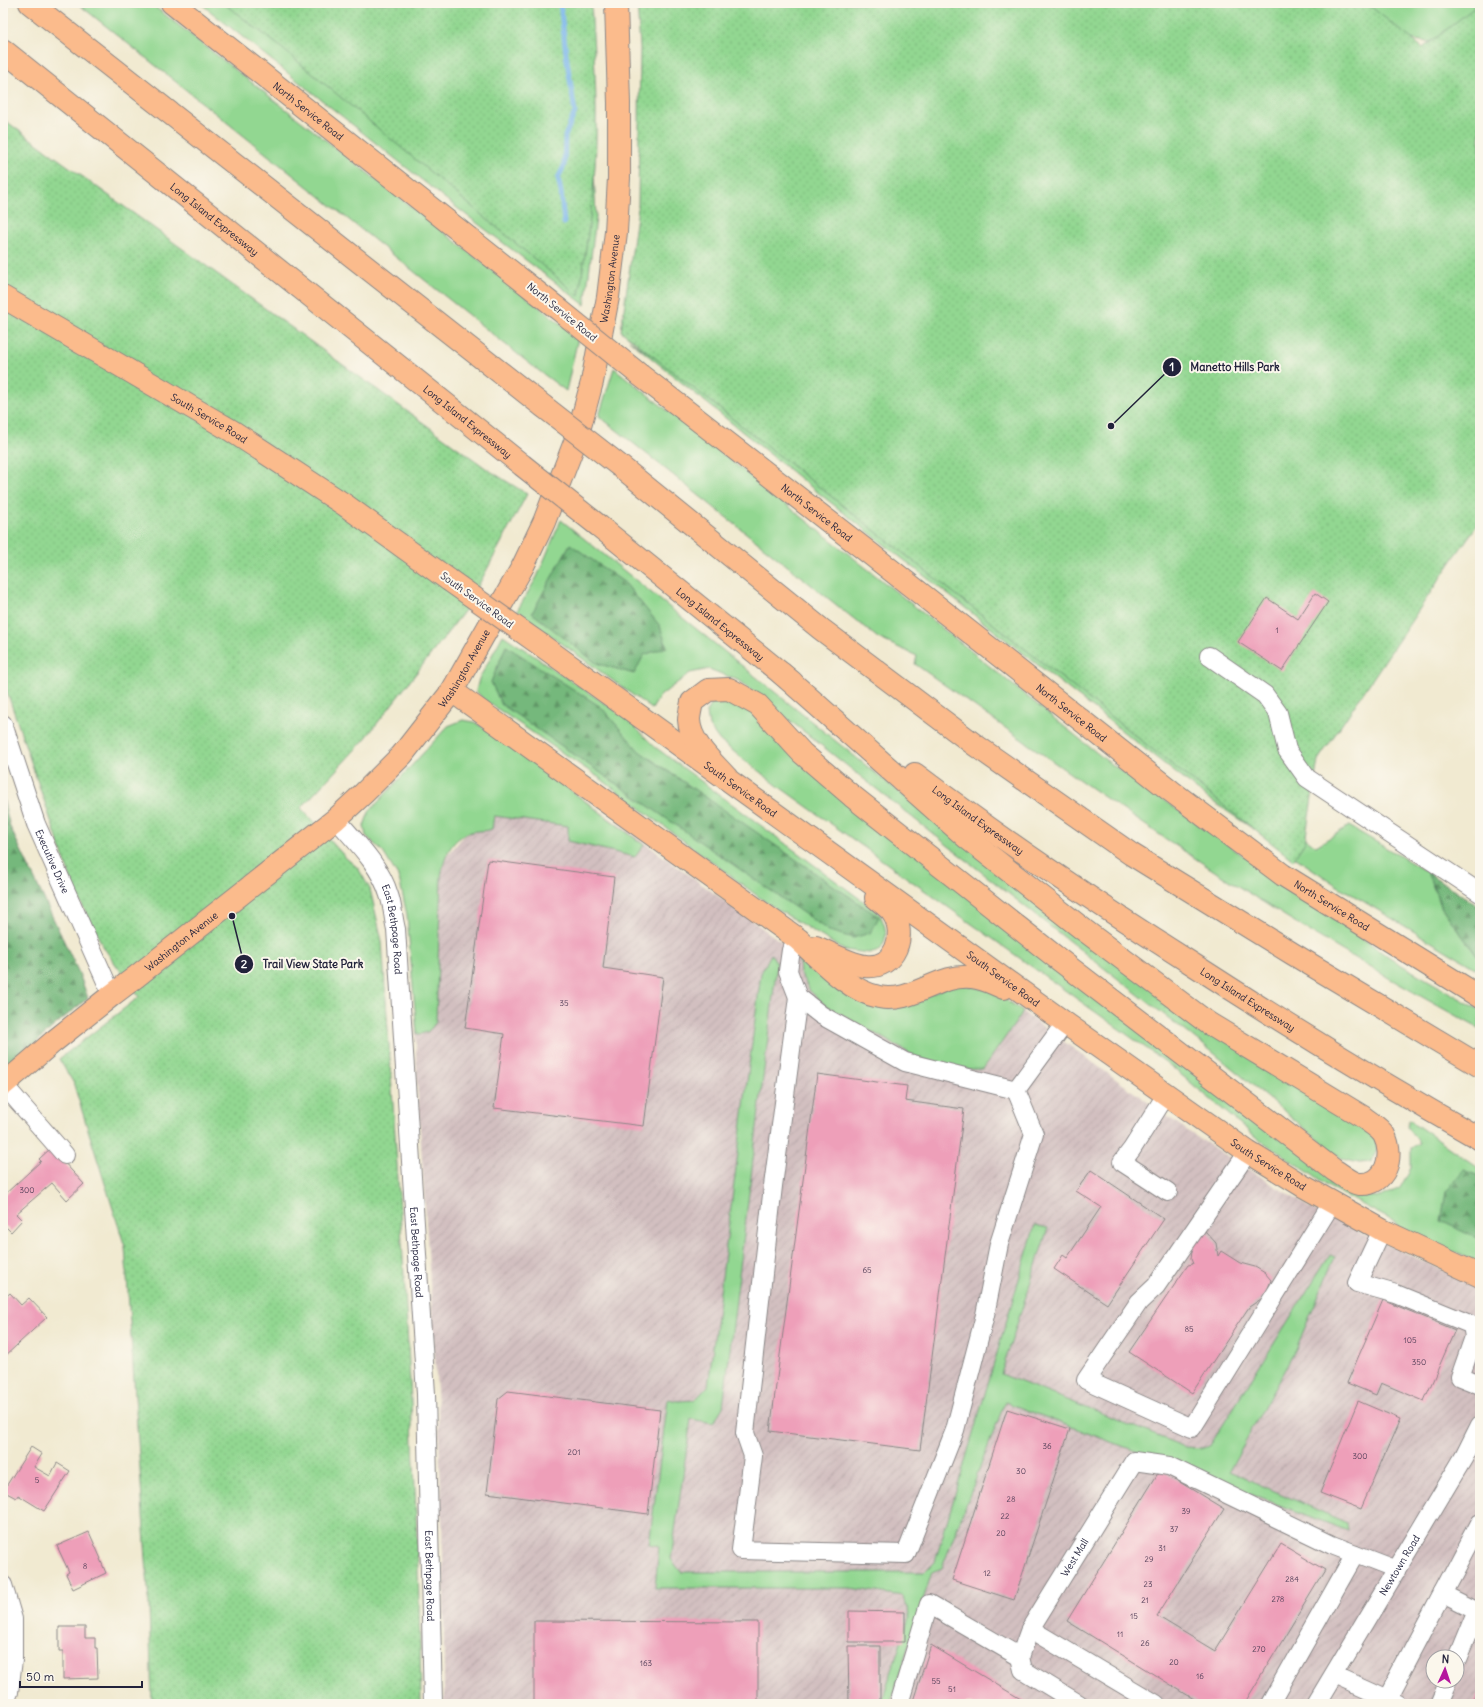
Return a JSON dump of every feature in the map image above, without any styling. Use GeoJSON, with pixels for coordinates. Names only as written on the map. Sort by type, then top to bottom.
{"type":"FeatureCollection","features":[{"type":"Feature","properties":{"kind":"main road"},"geometry":{"type":"LineString","coordinates":[[30,3],[620,466],[820,629],[982,750],[1131,854],[1286,950],[1480,1066]]}},
{"type":"Feature","properties":{"kind":"main road","name":"North Service Road"},"geometry":{"type":"LineString","coordinates":[[172,3],[640,375],[862,547],[1171,791],[1283,875],[1480,997]]}},
{"type":"Feature","properties":{"kind":"main road","name":"Washington Avenue"},"geometry":{"type":"LineString","coordinates":[[3,1084],[112,995],[336,819],[364,793],[402,755],[452,691],[523,566],[544,522],[578,434],[592,382],[608,297],[615,237],[619,178],[619,103],[616,3]]}},
{"type":"Feature","properties":{"kind":"main road","name":"Long Island Expressway"},"geometry":{"type":"LineString","coordinates":[[3,50],[781,673],[950,800],[1100,905],[1256,1005],[1431,1112],[1480,1139]]}},
{"type":"Feature","properties":{"kind":"main road","name":"South Service Road"},"geometry":{"type":"LineString","coordinates":[[3,298],[232,431],[346,505],[1065,1023],[1248,1152],[1332,1203],[1382,1230],[1480,1276]]}},
{"type":"Feature","properties":{"kind":"main road"},"geometry":{"type":"LineString","coordinates":[[726,778],[708,757],[692,734],[689,720],[692,702],[708,690],[729,689],[758,705],[802,753],[852,796],[1063,963],[1334,1170],[1358,1184],[1374,1181],[1387,1168],[1390,1152],[1384,1134],[1363,1117],[1208,1022],[1084,930],[966,837],[781,673]]}},
{"type":"Feature","properties":{"kind":"main road"},"geometry":{"type":"LineString","coordinates":[[452,691],[798,939],[843,979],[863,991],[878,997],[899,997],[912,994],[937,982],[971,977],[982,979],[1035,1001]]}},
{"type":"Feature","properties":{"kind":"main road"},"geometry":{"type":"LineString","coordinates":[[786,822],[892,912],[897,922],[899,933],[898,944],[894,953],[888,961],[877,966],[864,966],[838,957],[798,939]]}},
{"type":"Feature","properties":{"kind":"main road"},"geometry":{"type":"LineString","coordinates":[[1431,1112],[1480,1144]]}},
{"type":"Feature","properties":{"kind":"street"},"geometry":{"type":"LineString","coordinates":[[1209,656],[1265,695],[1278,713],[1287,750],[1307,778],[1480,893]]}},
{"type":"Feature","properties":{"kind":"street","name":"Executive Drive"},"geometry":{"type":"LineString","coordinates":[[3,724],[36,824],[112,995]]}},
{"type":"Feature","properties":{"kind":"street","name":"East Bethpage Road"},"geometry":{"type":"LineString","coordinates":[[336,819],[379,871],[389,895],[396,929],[426,1394],[433,1704]]}},
{"type":"Feature","properties":{"kind":"street"},"geometry":{"type":"LineString","coordinates":[[798,939],[791,950],[788,971],[798,997],[773,1186],[745,1433],[753,1456],[741,1550],[906,1554],[955,1430],[985,1315],[999,1244],[1034,1134],[1016,1090]]}},
{"type":"Feature","properties":{"kind":"street"},"geometry":{"type":"LineString","coordinates":[[798,997],[821,1015],[905,1062],[1016,1090]]}},
{"type":"Feature","properties":{"kind":"street"},"geometry":{"type":"LineString","coordinates":[[1016,1090],[1065,1023]]}},
{"type":"Feature","properties":{"kind":"street"},"geometry":{"type":"LineString","coordinates":[[3,1084],[65,1155]]}},
{"type":"Feature","properties":{"kind":"street"},"geometry":{"type":"LineString","coordinates":[[1166,1095],[1132,1149],[1122,1162],[1168,1192]]}},
{"type":"Feature","properties":{"kind":"street"},"geometry":{"type":"LineString","coordinates":[[1248,1152],[1156,1286],[1139,1302],[1086,1380],[1192,1428],[1332,1203]]}},
{"type":"Feature","properties":{"kind":"street"},"geometry":{"type":"LineString","coordinates":[[1382,1230],[1357,1283],[1396,1294],[1472,1325],[1474,1337],[1460,1377],[1480,1385]]}},
{"type":"Feature","properties":{"kind":"street","name":"Newtown Road"},"geometry":{"type":"LineString","coordinates":[[1316,1704],[1476,1443],[1480,1425]]}},
{"type":"Feature","properties":{"kind":"street","name":"West Mall"},"geometry":{"type":"LineString","coordinates":[[1020,1656],[1030,1629],[1134,1461],[1169,1466],[1332,1545],[1355,1554]]}},
{"type":"Feature","properties":{"kind":"street"},"geometry":{"type":"LineString","coordinates":[[1334,1675],[1393,1702],[1443,1593],[1480,1523]]}},
{"type":"Feature","properties":{"kind":"street"},"geometry":{"type":"LineString","coordinates":[[1270,1704],[1355,1554],[1397,1570]]}},
{"type":"Feature","properties":{"kind":"street"},"geometry":{"type":"LineString","coordinates":[[3,1585],[13,1619],[13,1660],[9,1692],[4,1704]]}},
{"type":"Feature","properties":{"kind":"street"},"geometry":{"type":"LineString","coordinates":[[1443,1593],[1477,1610],[1461,1649]]}},
{"type":"Feature","properties":{"kind":"street"},"geometry":{"type":"LineString","coordinates":[[899,1704],[929,1604],[1020,1656],[1023,1670],[1079,1704]]}},
{"type":"Feature","properties":{"kind":"street"},"geometry":{"type":"LineString","coordinates":[[1030,1629],[1156,1704]]}},
{"type":"Feature","properties":{"kind":"street"},"geometry":{"type":"LineString","coordinates":[[1438,1704],[1445,1689]]}},
{"type":"Feature","properties":{"kind":"shaded area"},"geometry":{"type":"Polygon","coordinates":[[[528,759],[801,956],[879,1006],[892,1009],[995,992],[1192,1134],[1318,1213],[1480,1287],[1480,1704],[444,1704],[444,1581],[438,1406],[417,1082],[412,898],[528,759]]]}},
{"type":"Feature","properties":{"kind":"green space"},"geometry":{"type":"Polygon","coordinates":[[[77,3],[150,3],[570,331],[578,338],[566,391],[530,364],[77,3]]]}},
{"type":"Feature","properties":{"kind":"green space"},"geometry":{"type":"Polygon","coordinates":[[[200,3],[246,3],[586,57],[587,3],[596,218],[585,305],[452,204],[200,3]]]}},
{"type":"Feature","properties":{"kind":"green space"},"geometry":{"type":"Polygon","coordinates":[[[223,3],[591,3],[596,90],[595,162],[590,220],[579,296],[278,45],[223,3]]]}},
{"type":"Feature","properties":{"kind":"green space"},"geometry":{"type":"Polygon","coordinates":[[[637,3],[1366,3],[1423,48],[1480,3],[1480,521],[1318,760],[1305,842],[1293,860],[621,331],[638,208],[640,47],[637,3]]]}},
{"type":"Feature","properties":{"kind":"green space"},"geometry":{"type":"Polygon","coordinates":[[[1351,3],[1480,3],[1468,39],[1427,42],[1382,34],[1351,3]]]}},
{"type":"Feature","properties":{"kind":"green space"},"geometry":{"type":"Polygon","coordinates":[[[3,119],[487,469],[527,494],[466,609],[365,739],[301,808],[346,858],[358,868],[370,889],[382,941],[412,1417],[421,1704],[152,1704],[149,1604],[125,1247],[73,1082],[59,1059],[139,997],[104,948],[75,891],[3,680],[3,119]]]}},
{"type":"Feature","properties":{"kind":"green space"},"geometry":{"type":"Polygon","coordinates":[[[629,340],[788,447],[1316,846],[1349,826],[1427,872],[1442,908],[1480,960],[1480,971],[1336,885],[1209,799],[802,480],[629,340]]]}},
{"type":"Feature","properties":{"kind":"green space"},"geometry":{"type":"Polygon","coordinates":[[[614,368],[1107,761],[1398,963],[1480,1010],[1480,1029],[1340,950],[1214,871],[1085,784],[915,664],[917,656],[878,638],[599,416],[614,368]]]}},
{"type":"Feature","properties":{"kind":"green space"},"geometry":{"type":"Polygon","coordinates":[[[561,520],[945,829],[1375,1138],[1377,1150],[1371,1162],[1359,1163],[1342,1159],[1210,1050],[1056,931],[740,681],[709,669],[690,673],[660,696],[652,709],[517,611],[537,577],[561,520]]]}},
{"type":"Feature","properties":{"kind":"green space"},"geometry":{"type":"Polygon","coordinates":[[[570,544],[625,583],[660,626],[667,647],[644,655],[634,674],[596,663],[532,613],[570,544]]]}},
{"type":"Feature","properties":{"kind":"green space"},"geometry":{"type":"Polygon","coordinates":[[[503,635],[625,717],[655,747],[879,913],[886,932],[885,940],[880,950],[869,953],[844,950],[767,903],[598,777],[483,699],[476,691],[479,679],[503,635]]]}},
{"type":"Feature","properties":{"kind":"green space"},"geometry":{"type":"Polygon","coordinates":[[[506,646],[601,707],[639,751],[879,917],[870,933],[853,938],[829,931],[501,704],[491,682],[506,646]]]}},
{"type":"Feature","properties":{"kind":"green space"},"geometry":{"type":"Polygon","coordinates":[[[727,697],[742,701],[1345,1187],[1365,1196],[1381,1197],[1400,1188],[1411,1168],[1411,1148],[1420,1143],[1407,1127],[1409,1120],[1480,1169],[1480,1264],[1398,1227],[1395,1222],[1335,1190],[1257,1138],[1167,1063],[778,786],[720,741],[709,726],[707,712],[713,702],[727,697]]]}},
{"type":"Feature","properties":{"kind":"green space"},"geometry":{"type":"Polygon","coordinates":[[[463,720],[474,722],[499,737],[644,845],[635,857],[568,841],[568,826],[494,816],[492,829],[471,832],[462,836],[448,851],[441,877],[436,1022],[428,1031],[417,1034],[407,915],[399,878],[383,852],[366,836],[364,826],[369,812],[448,726],[463,720]]]}},
{"type":"Feature","properties":{"kind":"green space"},"geometry":{"type":"Polygon","coordinates":[[[3,798],[10,827],[79,973],[88,998],[55,1025],[3,1073],[3,798]]]}},
{"type":"Feature","properties":{"kind":"green space"},"geometry":{"type":"Polygon","coordinates":[[[1427,872],[1480,907],[1480,960],[1442,908],[1427,872]]]}},
{"type":"Feature","properties":{"kind":"green space"},"geometry":{"type":"Polygon","coordinates":[[[771,954],[777,963],[723,1407],[713,1423],[691,1419],[671,1559],[681,1572],[925,1572],[935,1562],[1035,1225],[1048,1228],[1001,1374],[1185,1447],[1202,1448],[1211,1444],[1330,1254],[1335,1256],[1296,1349],[1229,1471],[1347,1523],[1348,1531],[1005,1402],[942,1568],[932,1572],[890,1704],[881,1704],[909,1618],[908,1607],[902,1596],[850,1588],[655,1588],[659,1546],[649,1544],[668,1399],[678,1401],[695,1400],[708,1386],[761,973],[771,954]]]}},
{"type":"Feature","properties":{"kind":"green space"},"geometry":{"type":"Polygon","coordinates":[[[801,956],[879,1006],[892,1009],[905,1006],[956,983],[995,992],[1023,1012],[983,1069],[958,1068],[940,1064],[916,1057],[825,1005],[810,991],[800,973],[799,962],[801,956]]]}},
{"type":"Feature","properties":{"kind":"green space"},"geometry":{"type":"Polygon","coordinates":[[[1464,1170],[1480,1176],[1480,1240],[1441,1221],[1446,1192],[1464,1170]]]}},
{"type":"Feature","properties":{"kind":"building"},"geometry":{"type":"Polygon","coordinates":[[[1315,593],[1328,602],[1282,671],[1238,642],[1267,598],[1298,619],[1315,593]]]}},
{"type":"Feature","properties":{"kind":"building"},"geometry":{"type":"Polygon","coordinates":[[[488,860],[614,877],[603,968],[663,977],[644,1126],[494,1108],[504,1034],[465,1028],[488,860]]]}},
{"type":"Feature","properties":{"kind":"building"},"geometry":{"type":"Polygon","coordinates":[[[817,1074],[907,1086],[905,1101],[964,1109],[920,1450],[770,1431],[817,1074]]]}},
{"type":"Feature","properties":{"kind":"building"},"geometry":{"type":"Polygon","coordinates":[[[51,1148],[84,1184],[67,1200],[52,1183],[16,1214],[22,1220],[11,1232],[3,1224],[3,1196],[41,1161],[39,1159],[51,1148]]]}},
{"type":"Feature","properties":{"kind":"building"},"geometry":{"type":"Polygon","coordinates":[[[1091,1170],[1164,1219],[1107,1304],[1054,1269],[1063,1255],[1067,1258],[1101,1207],[1076,1191],[1091,1170]]]}},
{"type":"Feature","properties":{"kind":"building"},"geometry":{"type":"Polygon","coordinates":[[[1205,1231],[1216,1243],[1218,1256],[1221,1251],[1240,1263],[1255,1267],[1265,1273],[1271,1280],[1267,1291],[1261,1299],[1249,1307],[1192,1393],[1129,1352],[1188,1265],[1193,1264],[1191,1259],[1194,1243],[1205,1231]]]}},
{"type":"Feature","properties":{"kind":"building"},"geometry":{"type":"Polygon","coordinates":[[[10,1293],[21,1305],[29,1298],[47,1317],[3,1358],[3,1299],[10,1293]]]}},
{"type":"Feature","properties":{"kind":"building"},"geometry":{"type":"Polygon","coordinates":[[[1383,1300],[1455,1330],[1424,1401],[1381,1383],[1376,1395],[1347,1383],[1383,1300]]]}},
{"type":"Feature","properties":{"kind":"building"},"geometry":{"type":"Polygon","coordinates":[[[508,1391],[660,1410],[648,1514],[487,1493],[498,1399],[508,1391]]]}},
{"type":"Feature","properties":{"kind":"building"},"geometry":{"type":"Polygon","coordinates":[[[1358,1401],[1400,1419],[1361,1509],[1320,1493],[1358,1401]]]}},
{"type":"Feature","properties":{"kind":"building"},"geometry":{"type":"Polygon","coordinates":[[[1007,1409],[1070,1429],[1014,1600],[952,1580],[1007,1409]]]}},
{"type":"Feature","properties":{"kind":"building"},"geometry":{"type":"Polygon","coordinates":[[[31,1447],[42,1454],[34,1467],[50,1476],[57,1463],[70,1471],[44,1511],[18,1495],[16,1498],[3,1491],[31,1447]]]}},
{"type":"Feature","properties":{"kind":"building"},"geometry":{"type":"Polygon","coordinates":[[[1160,1470],[1224,1509],[1157,1616],[1215,1651],[1281,1544],[1325,1570],[1244,1704],[1202,1704],[1067,1621],[1160,1470]]]}},
{"type":"Feature","properties":{"kind":"building"},"geometry":{"type":"Polygon","coordinates":[[[89,1532],[106,1573],[73,1589],[66,1574],[69,1572],[57,1546],[89,1532]]]}},
{"type":"Feature","properties":{"kind":"building"},"geometry":{"type":"Polygon","coordinates":[[[849,1611],[905,1612],[905,1642],[849,1642],[849,1611]]]}},
{"type":"Feature","properties":{"kind":"building"},"geometry":{"type":"Polygon","coordinates":[[[534,1621],[758,1622],[758,1704],[534,1704],[534,1621]]]}},
{"type":"Feature","properties":{"kind":"building"},"geometry":{"type":"Polygon","coordinates":[[[59,1627],[85,1627],[85,1638],[95,1638],[95,1648],[97,1648],[98,1678],[63,1679],[63,1651],[59,1651],[59,1627]]]}},
{"type":"Feature","properties":{"kind":"building"},"geometry":{"type":"Polygon","coordinates":[[[931,1645],[1029,1704],[912,1704],[931,1645]]]}},
{"type":"Feature","properties":{"kind":"building"},"geometry":{"type":"Polygon","coordinates":[[[848,1646],[880,1646],[880,1704],[849,1704],[848,1646]]]}},
{"type":"Feature","properties":{"kind":"building"},"geometry":{"type":"Polygon","coordinates":[[[1480,1690],[1480,1704],[1473,1704],[1480,1690]]]}},
{"type":"Feature","properties":{"kind":"waterway"},"geometry":{"type":"LineString","coordinates":[[560,3],[575,112],[565,136],[564,166],[558,178],[564,223]]}},
{"type":"Feature","properties":{"kind":"place","name":"Manetto Hills Park"},"geometry":{"type":"Point","coordinates":[1111,426]}},
{"type":"Feature","properties":{"kind":"place","name":"Trail View State Park"},"geometry":{"type":"Point","coordinates":[232,916]}}]}
